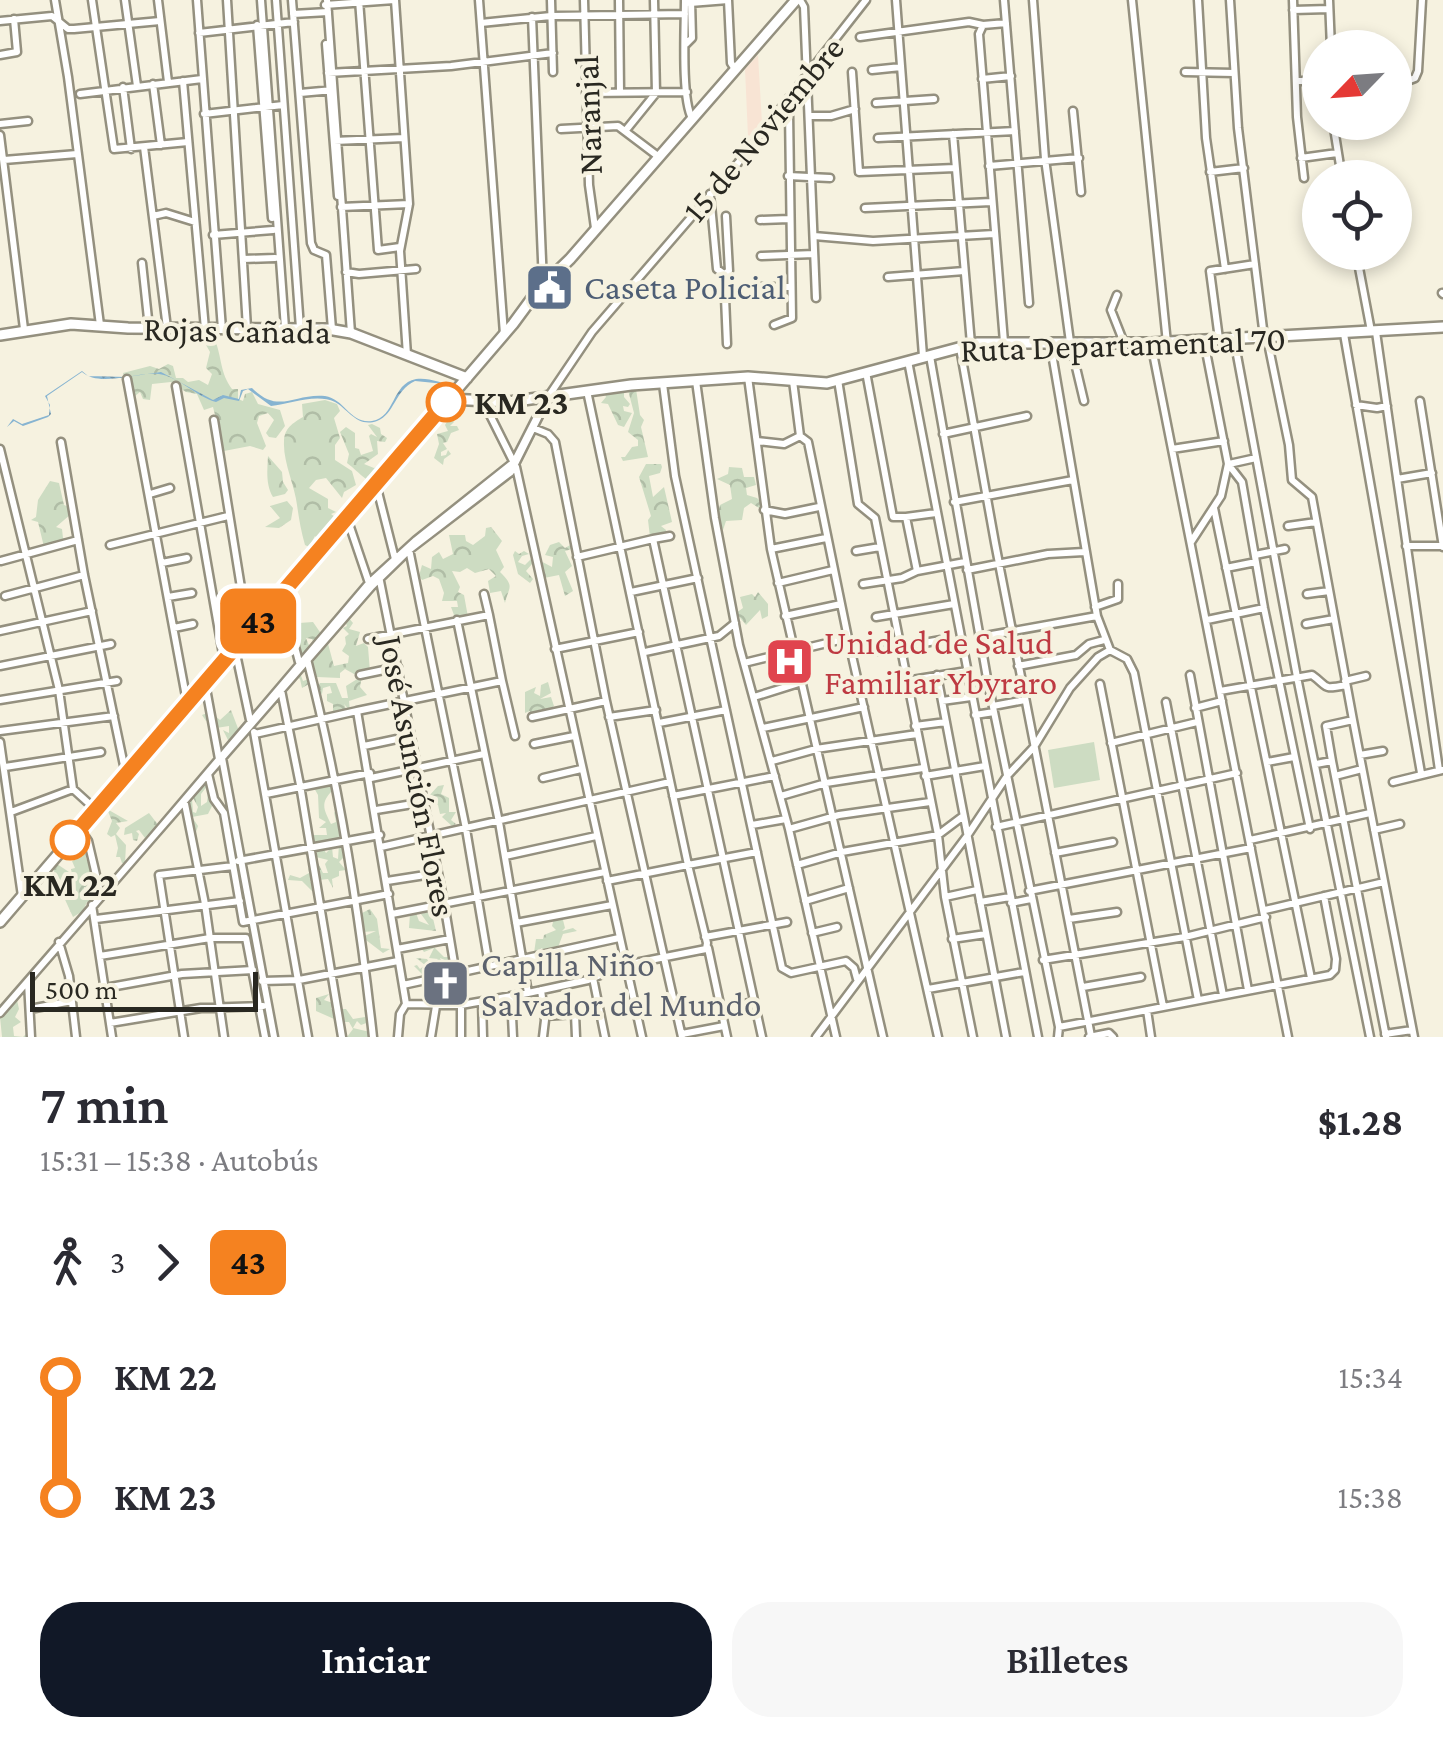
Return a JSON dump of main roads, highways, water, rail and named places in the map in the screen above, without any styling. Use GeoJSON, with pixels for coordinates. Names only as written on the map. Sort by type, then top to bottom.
{"type":"FeatureCollection","features":[{"type":"Feature","properties":{"kind":"main road"},"geometry":{"type":"LineString","coordinates":[[513,324],[798,0]]}},
{"type":"Feature","properties":{"kind":"main road"},"geometry":{"type":"LineString","coordinates":[[0,922],[504,335],[543,284],[570,259]]}},
{"type":"Feature","properties":{"kind":"main road","name":"Rojas Cañada"},"geometry":{"type":"LineString","coordinates":[[0,335],[58,324],[222,330],[332,329],[467,378]]}},
{"type":"Feature","properties":{"kind":"main road","name":"Ruta Departamental 70"},"geometry":{"type":"LineString","coordinates":[[449,399],[484,403],[748,377],[817,384],[966,345],[1004,342],[1151,344],[1443,327]]}},
{"type":"Feature","properties":{"kind":"water"},"geometry":{"type":"Polygon","coordinates":[[[161,372],[213,400],[223,395],[239,399],[241,390],[252,388],[279,402],[325,396],[332,398],[364,421],[380,418],[408,382],[421,379],[455,385],[415,381],[403,390],[383,418],[377,421],[364,422],[358,420],[340,405],[328,400],[271,406],[248,389],[239,401],[224,398],[216,402],[166,376],[148,374],[161,372]]]}},
{"type":"Feature","properties":{"kind":"water"},"geometry":{"type":"Polygon","coordinates":[[[50,408],[51,414],[48,417],[23,426],[14,421],[7,427],[13,419],[22,424],[49,415],[50,408]]]}},
{"type":"Feature","properties":{"kind":"place","name":"Caseta Policial"},"geometry":{"type":"Point","coordinates":[549,287]}},
{"type":"Feature","properties":{"kind":"place","name":"KM 23"},"geometry":{"type":"Point","coordinates":[446,402]}},
{"type":"Feature","properties":{"kind":"place","name":"Unidad de Salud Familiar Ybyraro"},"geometry":{"type":"Point","coordinates":[789,662]}},
{"type":"Feature","properties":{"kind":"place","name":"KM 22"},"geometry":{"type":"Point","coordinates":[70,840]}},
{"type":"Feature","properties":{"kind":"place","name":"Capilla Niño Salvador del Mundo"},"geometry":{"type":"Point","coordinates":[446,984]}}]}
